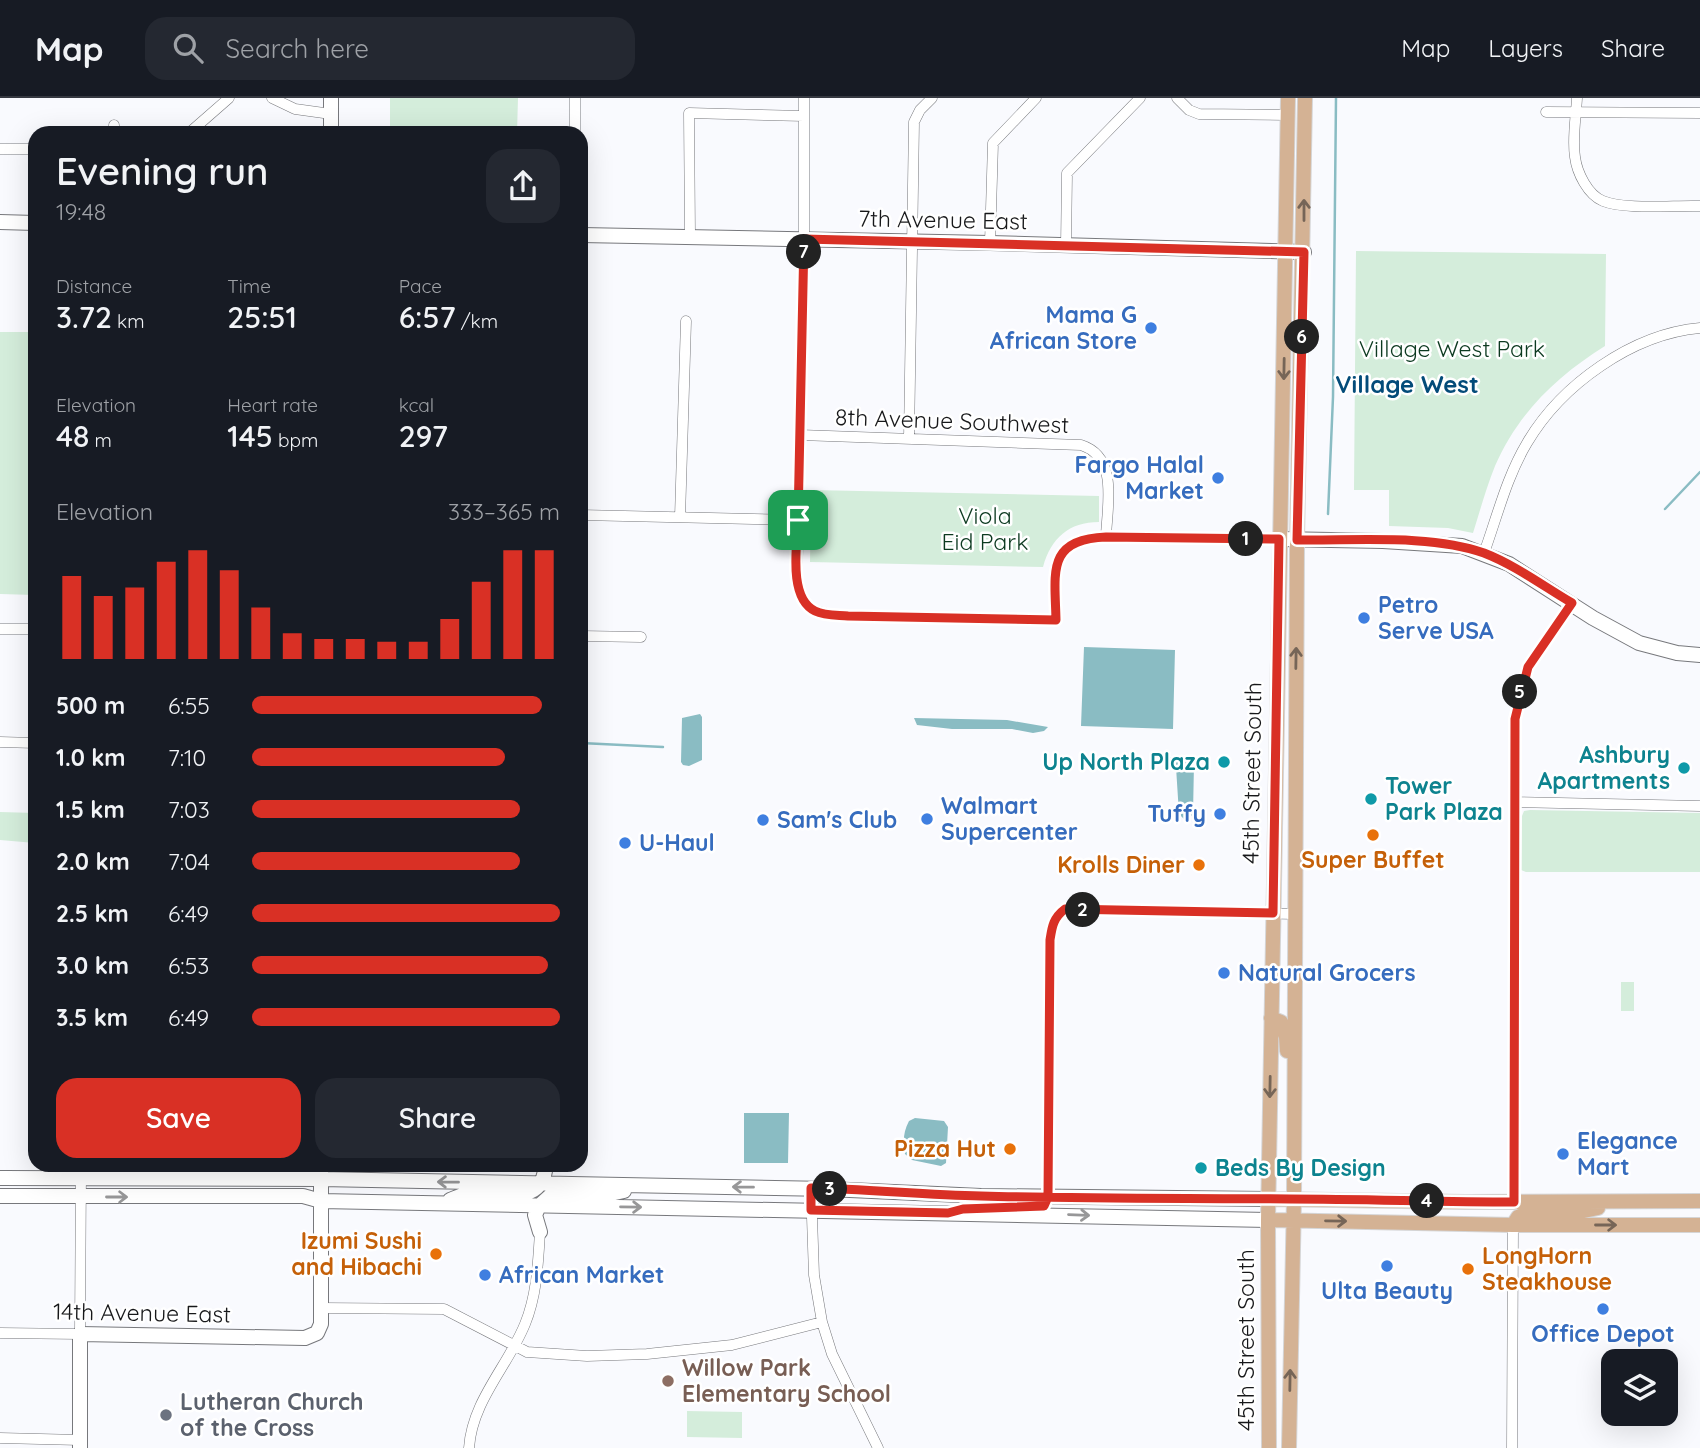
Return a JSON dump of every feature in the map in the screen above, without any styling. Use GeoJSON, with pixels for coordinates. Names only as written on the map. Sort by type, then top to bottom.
{"type":"FeatureCollection","features":[{"type":"Feature","properties":{"kind":"main road"},"geometry":{"type":"LineString","coordinates":[[331,98],[331,126]]}},
{"type":"Feature","properties":{"kind":"main road","name":"45th Street South"},"geometry":{"type":"LineString","coordinates":[[1269,1448],[1268,1220],[1288,98]]}},
{"type":"Feature","properties":{"kind":"main road","name":"45th Street South"},"geometry":{"type":"LineString","coordinates":[[1289,1448],[1296,1019],[1297,540],[1305,98]]}},
{"type":"Feature","properties":{"kind":"main road"},"geometry":{"type":"LineString","coordinates":[[0,222],[28,223]]}},
{"type":"Feature","properties":{"kind":"main road","name":"7th Avenue East"},"geometry":{"type":"LineString","coordinates":[[588,235],[1304,252]]}},
{"type":"Feature","properties":{"kind":"main road"},"geometry":{"type":"LineString","coordinates":[[1279,539],[1444,543],[1484,553],[1509,564],[1593,618],[1639,643],[1677,653],[1700,655]]}},
{"type":"Feature","properties":{"kind":"main road"},"geometry":{"type":"LineString","coordinates":[[1277,627],[1282,664],[1282,708],[1288,723],[1295,726]]}},
{"type":"Feature","properties":{"kind":"main road"},"geometry":{"type":"LineString","coordinates":[[1276,726],[1284,729],[1288,736],[1290,804],[1296,826]]}},
{"type":"Feature","properties":{"kind":"main road"},"geometry":{"type":"LineString","coordinates":[[1272,957],[1277,968],[1280,1013],[1285,1018],[1296,1019]]}},
{"type":"Feature","properties":{"kind":"main road"},"geometry":{"type":"LineString","coordinates":[[1271,1018],[1280,1022],[1286,1037],[1288,1083],[1294,1120]]}},
{"type":"Feature","properties":{"kind":"main road"},"geometry":{"type":"LineString","coordinates":[[0,1178],[81,1172],[321,1172],[516,1182],[540,1172]]}},
{"type":"Feature","properties":{"kind":"main road"},"geometry":{"type":"LineString","coordinates":[[321,1172],[321,1308]]}},
{"type":"Feature","properties":{"kind":"main road"},"geometry":{"type":"LineString","coordinates":[[438,1204],[467,1194],[527,1194],[541,1172]]}},
{"type":"Feature","properties":{"kind":"main road"},"geometry":{"type":"LineString","coordinates":[[543,1172],[566,1184],[811,1188],[981,1196],[1514,1202],[1700,1201]]}},
{"type":"Feature","properties":{"kind":"main road"},"geometry":{"type":"LineString","coordinates":[[540,1232],[537,1210],[543,1201],[557,1195],[606,1195],[645,1185]]}},
{"type":"Feature","properties":{"kind":"main road"},"geometry":{"type":"LineString","coordinates":[[0,1196],[303,1196],[321,1201],[500,1205],[537,1210],[563,1206],[1513,1225],[1700,1225]]}},
{"type":"Feature","properties":{"kind":"main road"},"geometry":{"type":"LineString","coordinates":[[948,1213],[963,1209],[1036,1208],[1044,1206],[1048,1197]]}},
{"type":"Feature","properties":{"kind":"main road"},"geometry":{"type":"LineString","coordinates":[[1405,1223],[1450,1215],[1504,1216],[1513,1210],[1514,1202]]}},
{"type":"Feature","properties":{"kind":"main road"},"geometry":{"type":"LineString","coordinates":[[1513,1225],[1518,1217],[1525,1214],[1570,1213],[1623,1202]]}},
{"type":"Feature","properties":{"kind":"main road"},"geometry":{"type":"LineString","coordinates":[[540,1232],[548,1213],[563,1206]]}},
{"type":"Feature","properties":{"kind":"main road","name":"14th Avenue East"},"geometry":{"type":"LineString","coordinates":[[80,1334],[304,1338],[314,1336],[320,1329],[321,1308]]}},
{"type":"Feature","properties":{"kind":"main road"},"geometry":{"type":"LineString","coordinates":[[1269,1319],[1275,1360],[1276,1422],[1284,1431],[1290,1432]]}},
{"type":"Feature","properties":{"kind":"main road"},"geometry":{"type":"LineString","coordinates":[[80,1334],[80,1444]]}},
{"type":"Feature","properties":{"kind":"main road"},"geometry":{"type":"LineString","coordinates":[[1269,1433],[1275,1433],[1283,1448]]}},
{"type":"Feature","properties":{"kind":"street"},"geometry":{"type":"LineString","coordinates":[[196,126],[229,98]]}},
{"type":"Feature","properties":{"kind":"street"},"geometry":{"type":"LineString","coordinates":[[272,98],[295,109],[331,114]]}},
{"type":"Feature","properties":{"kind":"street"},"geometry":{"type":"LineString","coordinates":[[575,98],[575,126]]}},
{"type":"Feature","properties":{"kind":"street"},"geometry":{"type":"LineString","coordinates":[[804,98],[797,587],[806,604],[814,611],[824,614],[1056,620],[1055,572],[1064,550],[1075,542],[1106,537],[1279,539]]}},
{"type":"Feature","properties":{"kind":"street"},"geometry":{"type":"LineString","coordinates":[[909,439],[915,122],[920,110],[932,98]]}},
{"type":"Feature","properties":{"kind":"street"},"geometry":{"type":"LineString","coordinates":[[990,243],[993,143],[1036,98]]}},
{"type":"Feature","properties":{"kind":"street"},"geometry":{"type":"LineString","coordinates":[[1066,246],[1067,173],[1140,98]]}},
{"type":"Feature","properties":{"kind":"street"},"geometry":{"type":"LineString","coordinates":[[1177,98],[1189,110],[1199,114],[1287,115]]}},
{"type":"Feature","properties":{"kind":"street"},"geometry":{"type":"LineString","coordinates":[[1577,98],[1575,157],[1580,176],[1601,201],[1616,204],[1700,206]]}},
{"type":"Feature","properties":{"kind":"street"},"geometry":{"type":"LineString","coordinates":[[1546,111],[1700,113]]}},
{"type":"Feature","properties":{"kind":"street"},"geometry":{"type":"LineString","coordinates":[[690,236],[688,113],[803,116]]}},
{"type":"Feature","properties":{"kind":"street"},"geometry":{"type":"LineString","coordinates":[[0,149],[28,149]]}},
{"type":"Feature","properties":{"kind":"street"},"geometry":{"type":"LineString","coordinates":[[680,517],[686,321]]}},
{"type":"Feature","properties":{"kind":"street"},"geometry":{"type":"LineString","coordinates":[[1484,553],[1527,442],[1567,394],[1602,364],[1624,352],[1663,336],[1700,328]]}},
{"type":"Feature","properties":{"kind":"street","name":"8th Avenue Southwest"},"geometry":{"type":"LineString","coordinates":[[800,435],[1064,443],[1090,448],[1103,459],[1108,483],[1106,537]]}},
{"type":"Feature","properties":{"kind":"street"},"geometry":{"type":"LineString","coordinates":[[588,515],[798,520]]}},
{"type":"Feature","properties":{"kind":"street"},"geometry":{"type":"LineString","coordinates":[[1514,1202],[1515,719],[1528,667],[1572,603]]}},
{"type":"Feature","properties":{"kind":"street"},"geometry":{"type":"LineString","coordinates":[[0,629],[28,629]]}},
{"type":"Feature","properties":{"kind":"street"},"geometry":{"type":"LineString","coordinates":[[588,636],[641,637]]}},
{"type":"Feature","properties":{"kind":"street"},"geometry":{"type":"LineString","coordinates":[[0,742],[28,743]]}},
{"type":"Feature","properties":{"kind":"street"},"geometry":{"type":"LineString","coordinates":[[1515,802],[1700,806]]}},
{"type":"Feature","properties":{"kind":"street"},"geometry":{"type":"LineString","coordinates":[[1048,1197],[1050,940],[1053,922],[1065,909],[1295,914]]}},
{"type":"Feature","properties":{"kind":"street"},"geometry":{"type":"LineString","coordinates":[[80,1334],[81,1172]]}},
{"type":"Feature","properties":{"kind":"street"},"geometry":{"type":"LineString","coordinates":[[811,1188],[815,1283],[822,1322],[832,1354],[878,1448]]}},
{"type":"Feature","properties":{"kind":"street"},"geometry":{"type":"LineString","coordinates":[[1512,1448],[1513,1225]]}},
{"type":"Feature","properties":{"kind":"street"},"geometry":{"type":"LineString","coordinates":[[469,1448],[479,1406],[525,1324],[533,1299],[540,1232]]}},
{"type":"Feature","properties":{"kind":"street"},"geometry":{"type":"LineString","coordinates":[[321,1308],[444,1309],[515,1345],[537,1353],[587,1356],[647,1354],[732,1345],[822,1322]]}},
{"type":"Feature","properties":{"kind":"street","name":"14th Avenue East"},"geometry":{"type":"LineString","coordinates":[[0,1333],[80,1334]]}},
{"type":"Feature","properties":{"kind":"street"},"geometry":{"type":"LineString","coordinates":[[0,1438],[80,1444]]}},
{"type":"Feature","properties":{"kind":"green space"},"geometry":{"type":"Polygon","coordinates":[[[390,98],[518,98],[517,126],[390,126],[390,98]]]}},
{"type":"Feature","properties":{"kind":"green space","name":"Village West Park"},"geometry":{"type":"Polygon","coordinates":[[[1356,251],[1606,254],[1605,346],[1555,383],[1515,429],[1495,466],[1473,533],[1448,528],[1389,526],[1389,490],[1354,490],[1356,251]]]}},
{"type":"Feature","properties":{"kind":"green space"},"geometry":{"type":"Polygon","coordinates":[[[0,332],[28,332],[28,595],[0,594],[0,332]]]}},
{"type":"Feature","properties":{"kind":"green space","name":"Viola Eid Park"},"geometry":{"type":"Polygon","coordinates":[[[811,490],[1099,496],[1099,522],[1079,525],[1063,534],[1051,548],[1043,567],[810,562],[811,490]]]}},
{"type":"Feature","properties":{"kind":"green space"},"geometry":{"type":"Polygon","coordinates":[[[1524,811],[1700,813],[1700,872],[1526,872],[1521,870],[1522,816],[1524,811]]]}},
{"type":"Feature","properties":{"kind":"green space"},"geometry":{"type":"Polygon","coordinates":[[[0,812],[28,813],[28,842],[0,840],[0,812]]]}},
{"type":"Feature","properties":{"kind":"green space"},"geometry":{"type":"Polygon","coordinates":[[[1621,982],[1634,982],[1634,1011],[1621,1011],[1621,982]]]}},
{"type":"Feature","properties":{"kind":"green space"},"geometry":{"type":"Polygon","coordinates":[[[687,1411],[742,1412],[742,1438],[687,1437],[687,1411]]]}},
{"type":"Feature","properties":{"kind":"water"},"geometry":{"type":"Polygon","coordinates":[[[1084,647],[1175,650],[1173,729],[1081,726],[1084,647]]]}},
{"type":"Feature","properties":{"kind":"water"},"geometry":{"type":"Polygon","coordinates":[[[700,714],[702,760],[689,766],[683,765],[682,718],[700,714]]]}},
{"type":"Feature","properties":{"kind":"water"},"geometry":{"type":"Polygon","coordinates":[[[914,718],[1007,720],[1048,727],[1044,731],[1033,733],[1012,729],[952,729],[917,725],[914,718]]]}},
{"type":"Feature","properties":{"kind":"water"},"geometry":{"type":"Polygon","coordinates":[[[1169,757],[1188,757],[1194,763],[1193,814],[1189,819],[1184,819],[1179,814],[1176,767],[1169,757]]]}},
{"type":"Feature","properties":{"kind":"water"},"geometry":{"type":"Polygon","coordinates":[[[744,1113],[789,1113],[788,1163],[744,1163],[744,1113]]]}},
{"type":"Feature","properties":{"kind":"water"},"geometry":{"type":"Polygon","coordinates":[[[915,1118],[944,1121],[948,1127],[946,1163],[941,1166],[912,1160],[905,1154],[906,1129],[909,1121],[915,1118]]]}},
{"type":"Feature","properties":{"kind":"waterway"},"geometry":{"type":"LineString","coordinates":[[1328,514],[1333,397],[1336,98]]}},
{"type":"Feature","properties":{"kind":"waterway"},"geometry":{"type":"LineString","coordinates":[[1665,509],[1700,472]]}},
{"type":"Feature","properties":{"kind":"waterway"},"geometry":{"type":"LineString","coordinates":[[588,743],[663,747]]}},
{"type":"Feature","properties":{"kind":"place","name":"Mama G African Store"},"geometry":{"type":"Point","coordinates":[1151,328]}},
{"type":"Feature","properties":{"kind":"place","name":"Fargo Halal Market"},"geometry":{"type":"Point","coordinates":[1218,478]}},
{"type":"Feature","properties":{"kind":"place","name":"Petro Serve USA"},"geometry":{"type":"Point","coordinates":[1364,618]}},
{"type":"Feature","properties":{"kind":"place","name":"Up North Plaza"},"geometry":{"type":"Point","coordinates":[1224,762]}},
{"type":"Feature","properties":{"kind":"place","name":"Ashbury Apartments"},"geometry":{"type":"Point","coordinates":[1684,768]}},
{"type":"Feature","properties":{"kind":"place","name":"Tower Park Plaza"},"geometry":{"type":"Point","coordinates":[1371,799]}},
{"type":"Feature","properties":{"kind":"place","name":"Tuffy"},"geometry":{"type":"Point","coordinates":[1220,814]}},
{"type":"Feature","properties":{"kind":"place","name":"Walmart Supercenter"},"geometry":{"type":"Point","coordinates":[927,819]}},
{"type":"Feature","properties":{"kind":"place","name":"Sam's Club"},"geometry":{"type":"Point","coordinates":[763,820]}},
{"type":"Feature","properties":{"kind":"place","name":"Super Buffet"},"geometry":{"type":"Point","coordinates":[1373,835]}},
{"type":"Feature","properties":{"kind":"place","name":"U-Haul"},"geometry":{"type":"Point","coordinates":[625,843]}},
{"type":"Feature","properties":{"kind":"place","name":"Krolls Diner"},"geometry":{"type":"Point","coordinates":[1199,865]}},
{"type":"Feature","properties":{"kind":"place","name":"Natural Grocers"},"geometry":{"type":"Point","coordinates":[1224,973]}},
{"type":"Feature","properties":{"kind":"place","name":"Pizza Hut"},"geometry":{"type":"Point","coordinates":[1010,1149]}},
{"type":"Feature","properties":{"kind":"place","name":"Elegance Mart"},"geometry":{"type":"Point","coordinates":[1563,1154]}},
{"type":"Feature","properties":{"kind":"place","name":"Beds By Design"},"geometry":{"type":"Point","coordinates":[1201,1168]}},
{"type":"Feature","properties":{"kind":"place","name":"Izumi Sushi and Hibachi"},"geometry":{"type":"Point","coordinates":[436,1254]}},
{"type":"Feature","properties":{"kind":"place","name":"Ulta Beauty"},"geometry":{"type":"Point","coordinates":[1387,1266]}},
{"type":"Feature","properties":{"kind":"place","name":"LongHorn Steakhouse"},"geometry":{"type":"Point","coordinates":[1468,1269]}},
{"type":"Feature","properties":{"kind":"place","name":"African Market"},"geometry":{"type":"Point","coordinates":[485,1275]}},
{"type":"Feature","properties":{"kind":"place","name":"Office Depot"},"geometry":{"type":"Point","coordinates":[1603,1309]}},
{"type":"Feature","properties":{"kind":"place","name":"Willow Park Elementary School"},"geometry":{"type":"Point","coordinates":[668,1381]}},
{"type":"Feature","properties":{"kind":"place","name":"Lutheran Church of the Cross"},"geometry":{"type":"Point","coordinates":[166,1415]}},
{"type":"Feature","properties":{"kind":"district","name":"Village West"},"geometry":{"type":"Point","coordinates":[1407,385]}},
{"type":"Feature","properties":{"kind":"route"},"geometry":{"type":"LineString","coordinates":[[798,520],[797,587],[800,594],[814,611],[848,616],[1056,620],[1055,572],[1064,550],[1075,542],[1106,537],[1279,539],[1273,913],[1065,909],[1058,914],[1053,922],[1050,940],[1051,994],[1048,1171],[1048,1197],[1048,1202],[1044,1206],[963,1209],[948,1213],[811,1210],[811,1188],[981,1196],[1048,1197],[1253,1199],[1294,1199],[1466,1202],[1514,1202],[1515,719],[1528,667],[1572,603],[1509,564],[1462,547],[1444,543],[1297,540],[1304,252],[804,239],[798,520]]}}]}
